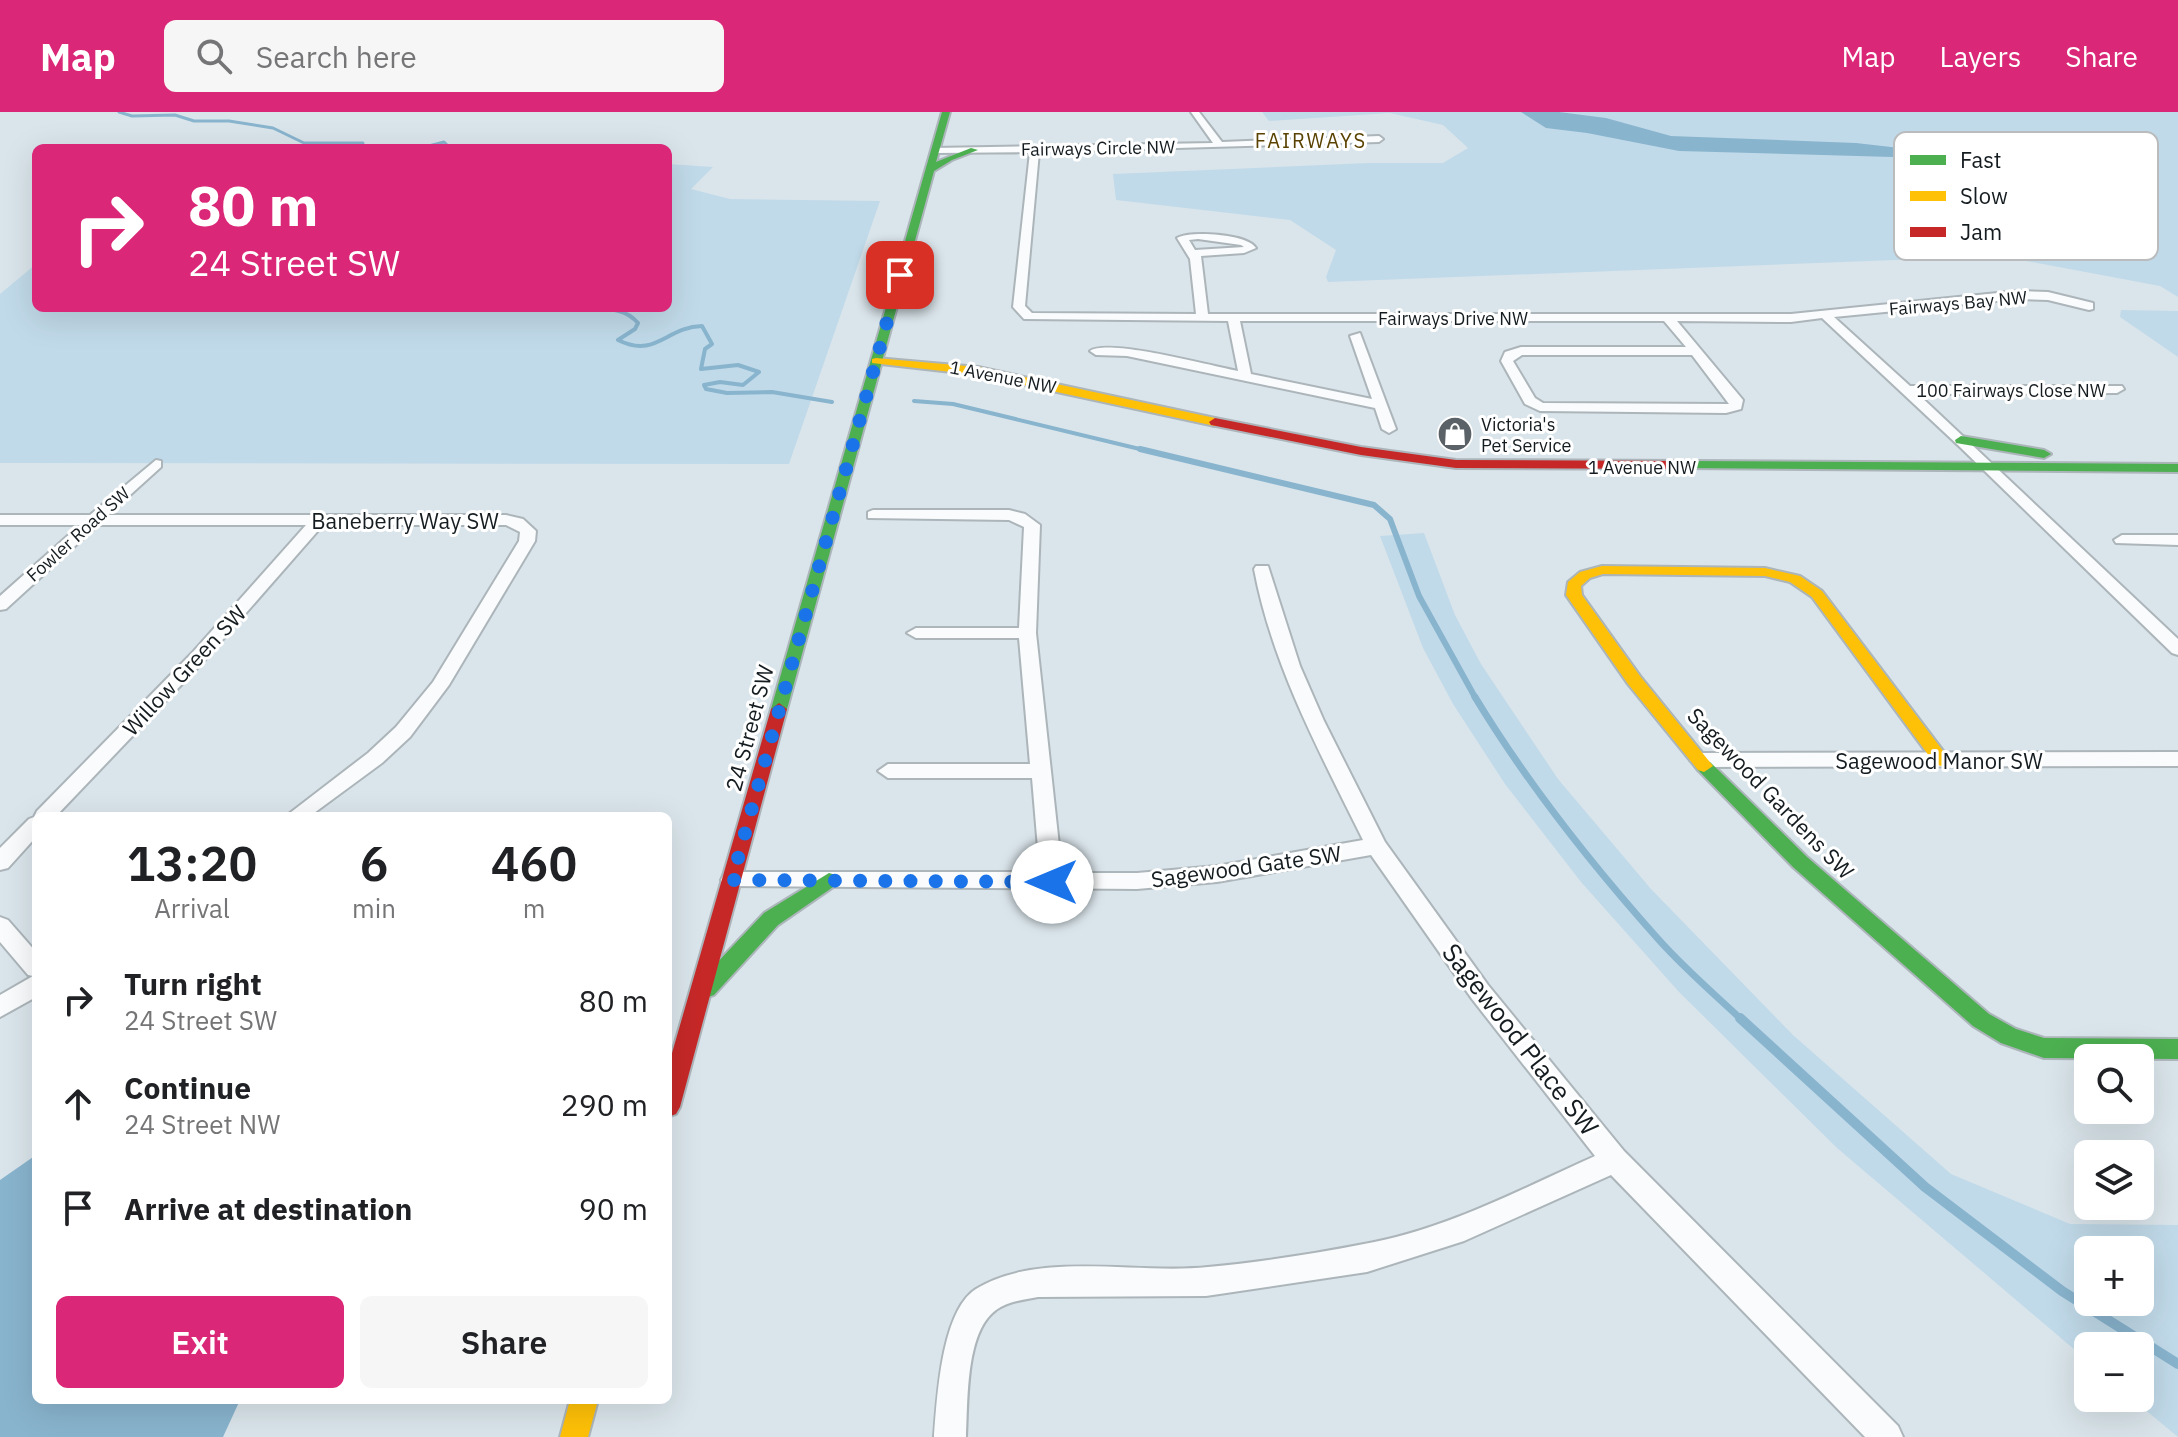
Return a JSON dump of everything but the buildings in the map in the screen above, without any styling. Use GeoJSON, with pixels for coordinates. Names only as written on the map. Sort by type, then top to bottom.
{"type":"FeatureCollection","features":[{"type":"Feature","properties":{"kind":"street","name":"24 Street SW"},"geometry":{"type":"LineString","coordinates":[[672,1093],[946,112]]}},
{"type":"Feature","properties":{"kind":"street","name":"Fairways Circle NW"},"geometry":{"type":"LineString","coordinates":[[1195,112],[1219,145]]}},
{"type":"Feature","properties":{"kind":"street"},"geometry":{"type":"LineString","coordinates":[[1219,145],[1379,139]]}},
{"type":"Feature","properties":{"kind":"street","name":"Fairways Circle NW"},"geometry":{"type":"LineString","coordinates":[[936,150],[1219,145]]}},
{"type":"Feature","properties":{"kind":"street"},"geometry":{"type":"LineString","coordinates":[[930,170],[949,158],[974,150]]}},
{"type":"Feature","properties":{"kind":"street","name":"Fairways Drive NW"},"geometry":{"type":"LineString","coordinates":[[1035,150],[1019,307],[1022,312],[1041,318],[1826,316]]}},
{"type":"Feature","properties":{"kind":"street"},"geometry":{"type":"LineString","coordinates":[[1193,256],[1207,249],[1241,252],[1251,248],[1247,243],[1237,241],[1198,236],[1182,238],[1193,256],[1203,318]]}},
{"type":"Feature","properties":{"kind":"street","name":"Fairways Bay NW"},"geometry":{"type":"LineString","coordinates":[[1826,316],[2006,295],[2048,296],[2089,306]]}},
{"type":"Feature","properties":{"kind":"street"},"geometry":{"type":"LineString","coordinates":[[1826,316],[1991,468],[2178,649]]}},
{"type":"Feature","properties":{"kind":"street"},"geometry":{"type":"LineString","coordinates":[[1227,318],[1238,374]]}},
{"type":"Feature","properties":{"kind":"street"},"geometry":{"type":"LineString","coordinates":[[1668,318],[1736,400],[1736,406],[1726,409],[1540,407],[1530,401],[1507,361],[1510,355],[1521,351],[1695,351]]}},
{"type":"Feature","properties":{"kind":"street"},"geometry":{"type":"LineString","coordinates":[[1356,336],[1389,429]]}},
{"type":"Feature","properties":{"kind":"street"},"geometry":{"type":"LineString","coordinates":[[1096,351],[1127,352],[1380,405]]}},
{"type":"Feature","properties":{"kind":"street","name":"1 Avenue NW"},"geometry":{"type":"LineString","coordinates":[[876,361],[949,365],[1277,435],[1416,461],[1514,467],[2178,468]]}},
{"type":"Feature","properties":{"kind":"street","name":"100 Fairways Close NW"},"geometry":{"type":"LineString","coordinates":[[1905,390],[2117,389]]}},
{"type":"Feature","properties":{"kind":"street"},"geometry":{"type":"LineString","coordinates":[[1961,440],[2136,468]]}},
{"type":"Feature","properties":{"kind":"street","name":"Fowler Road SW"},"geometry":{"type":"LineString","coordinates":[[0,605],[156,464]]}},
{"type":"Feature","properties":{"kind":"street"},"geometry":{"type":"LineString","coordinates":[[873,515],[1009,515],[1028,521],[1033,530],[1027,633],[1052,882]]}},
{"type":"Feature","properties":{"kind":"street","name":"Baneberry Way SW"},"geometry":{"type":"LineString","coordinates":[[0,520],[514,520],[528,531],[527,541],[426,705],[375,758],[301,812]]}},
{"type":"Feature","properties":{"kind":"street","name":"Willow Green SW"},"geometry":{"type":"LineString","coordinates":[[48,812],[198,657],[319,520]]}},
{"type":"Feature","properties":{"kind":"street"},"geometry":{"type":"LineString","coordinates":[[2122,540],[2178,540]]}},
{"type":"Feature","properties":{"kind":"street","name":"Sagewood Place SW"},"geometry":{"type":"LineString","coordinates":[[1262,569],[1268,599],[1291,666],[1314,721],[1376,846],[1480,992],[1615,1160],[1887,1437]]}},
{"type":"Feature","properties":{"kind":"street","name":"Sagewood Gardens SW"},"geometry":{"type":"LineString","coordinates":[[1941,760],[1817,594],[1795,579],[1765,572],[1602,570],[1579,578],[1573,585],[1574,595],[1604,642],[1700,760],[1818,879],[1981,1020],[2009,1036],[2044,1048],[2178,1049]]}},
{"type":"Feature","properties":{"kind":"street"},"geometry":{"type":"LineString","coordinates":[[916,633],[1027,633]]}},
{"type":"Feature","properties":{"kind":"street","name":"Sagewood Manor SW"},"geometry":{"type":"LineString","coordinates":[[1700,760],[2178,759]]}},
{"type":"Feature","properties":{"kind":"street"},"geometry":{"type":"LineString","coordinates":[[888,771],[1041,771]]}},
{"type":"Feature","properties":{"kind":"street"},"geometry":{"type":"LineString","coordinates":[[0,862],[32,828]]}},
{"type":"Feature","properties":{"kind":"street","name":"Sagewood Gate SW"},"geometry":{"type":"LineString","coordinates":[[732,880],[1137,881],[1217,874],[1376,846]]}},
{"type":"Feature","properties":{"kind":"street"},"geometry":{"type":"LineString","coordinates":[[700,996],[771,919],[829,880]]}},
{"type":"Feature","properties":{"kind":"street"},"geometry":{"type":"LineString","coordinates":[[0,926],[32,963]]}},
{"type":"Feature","properties":{"kind":"street"},"geometry":{"type":"LineString","coordinates":[[0,1007],[32,987]]}},
{"type":"Feature","properties":{"kind":"street"},"geometry":{"type":"LineString","coordinates":[[950,1437],[955,1365],[967,1326],[983,1301],[1010,1288],[1038,1283],[1206,1282],[1367,1258],[1464,1228],[1615,1160]]}},
{"type":"Feature","properties":{"kind":"street"},"geometry":{"type":"LineString","coordinates":[[574,1437],[583,1404]]}},
{"type":"Feature","properties":{"kind":"shaded area"},"geometry":{"type":"Polygon","coordinates":[[[1262,112],[2178,112],[2178,297],[2160,286],[2021,260],[2158,260],[2158,132],[1894,132],[1894,260],[1897,260],[1328,282],[1326,277],[1336,250],[1290,220],[1116,200],[1113,174],[1368,163],[1443,163],[1468,148],[1443,125],[1390,113],[1269,121],[1262,112]]]}},
{"type":"Feature","properties":{"kind":"shaded area"},"geometry":{"type":"Polygon","coordinates":[[[672,164],[713,167],[691,189],[730,199],[880,201],[789,464],[0,463],[0,294],[32,267],[32,312],[672,312],[672,164]]]}},
{"type":"Feature","properties":{"kind":"shaded area"},"geometry":{"type":"Polygon","coordinates":[[[2121,310],[2178,311],[2178,357],[2120,317],[2121,310]]]}},
{"type":"Feature","properties":{"kind":"shaded area"},"geometry":{"type":"Polygon","coordinates":[[[1424,533],[1455,615],[1481,664],[1558,779],[1651,889],[1793,1035],[1951,1174],[2070,1224],[2178,1225],[2178,1437],[2148,1412],[2154,1412],[2154,1332],[2074,1332],[2074,1349],[1837,1148],[1679,992],[1581,882],[1505,784],[1453,704],[1423,648],[1380,536],[1424,533]]]}},
{"type":"Feature","properties":{"kind":"water"},"geometry":{"type":"Polygon","coordinates":[[[1521,112],[1559,112],[1606,118],[1671,136],[1894,147],[1894,157],[1679,151],[1546,128],[1521,112]]]}},
{"type":"Feature","properties":{"kind":"water"},"geometry":{"type":"Polygon","coordinates":[[[32,1158],[32,1404],[238,1404],[223,1437],[0,1437],[0,1180],[32,1158]]]}},
{"type":"Feature","properties":{"kind":"waterway"},"geometry":{"type":"LineString","coordinates":[[119,112],[132,116],[175,115],[194,121],[229,121],[273,128],[304,143],[362,144]]}},
{"type":"Feature","properties":{"kind":"waterway"},"geometry":{"type":"LineString","coordinates":[[436,144],[446,144]]}},
{"type":"Feature","properties":{"kind":"waterway"},"geometry":{"type":"LineString","coordinates":[[620,312],[638,323],[635,329],[618,340],[642,346],[679,331],[702,326],[712,344],[705,349],[701,369],[738,365],[759,372],[743,385],[720,382],[704,385],[706,389],[727,393],[772,392],[832,402]]}},
{"type":"Feature","properties":{"kind":"waterway"},"geometry":{"type":"LineString","coordinates":[[914,401],[953,404],[1148,451]]}},
{"type":"Feature","properties":{"kind":"waterway"},"geometry":{"type":"LineString","coordinates":[[1140,449],[1374,505],[1390,519],[1419,596],[1476,699]]}},
{"type":"Feature","properties":{"kind":"waterway"},"geometry":{"type":"LineString","coordinates":[[1475,697],[1538,792],[1609,882],[1669,950],[1742,1020]]}},
{"type":"Feature","properties":{"kind":"waterway"},"geometry":{"type":"LineString","coordinates":[[1740,1018],[1925,1187],[2062,1291],[2178,1364]]}},
{"type":"Feature","properties":{"kind":"traffic: fast"},"geometry":{"type":"LineString","coordinates":[[779,709],[946,112]]}},
{"type":"Feature","properties":{"kind":"traffic: fast"},"geometry":{"type":"LineString","coordinates":[[930,170],[949,158],[974,150]]}},
{"type":"Feature","properties":{"kind":"traffic: fast"},"geometry":{"type":"LineString","coordinates":[[1961,440],[2044,454]]}},
{"type":"Feature","properties":{"kind":"traffic: fast"},"geometry":{"type":"LineString","coordinates":[[1689,465],[2178,468]]}},
{"type":"Feature","properties":{"kind":"traffic: fast"},"geometry":{"type":"LineString","coordinates":[[1704,766],[1800,862],[1981,1020],[2009,1036],[2044,1048],[2178,1049]]}},
{"type":"Feature","properties":{"kind":"traffic: fast"},"geometry":{"type":"LineString","coordinates":[[706,989],[771,919],[829,880]]}},
{"type":"Feature","properties":{"kind":"traffic: slow"},"geometry":{"type":"LineString","coordinates":[[876,361],[978,371],[1215,422]]}},
{"type":"Feature","properties":{"kind":"traffic: slow"},"geometry":{"type":"LineString","coordinates":[[1704,766],[1634,680],[1574,595],[1573,585],[1585,575],[1602,570],[1765,572],[1795,579],[1817,594],[1941,760]]}},
{"type":"Feature","properties":{"kind":"traffic: slow"},"geometry":{"type":"LineString","coordinates":[[574,1437],[583,1404]]}},
{"type":"Feature","properties":{"kind":"traffic: jam"},"geometry":{"type":"LineString","coordinates":[[1215,422],[1361,451],[1456,464],[1689,465]]}},
{"type":"Feature","properties":{"kind":"traffic: jam"},"geometry":{"type":"LineString","coordinates":[[672,1093],[779,709]]}},
{"type":"Feature","properties":{"kind":"place","name":"Victoria's Pet Service"},"geometry":{"type":"Point","coordinates":[1455,434]}},
{"type":"Feature","properties":{"kind":"district","name":"FAIRWAYS"},"geometry":{"type":"Point","coordinates":[1311,140]}},
{"type":"Feature","properties":{"kind":"route"},"geometry":{"type":"LineString","coordinates":[[900,275],[732,880],[1052,882]]}}]}
